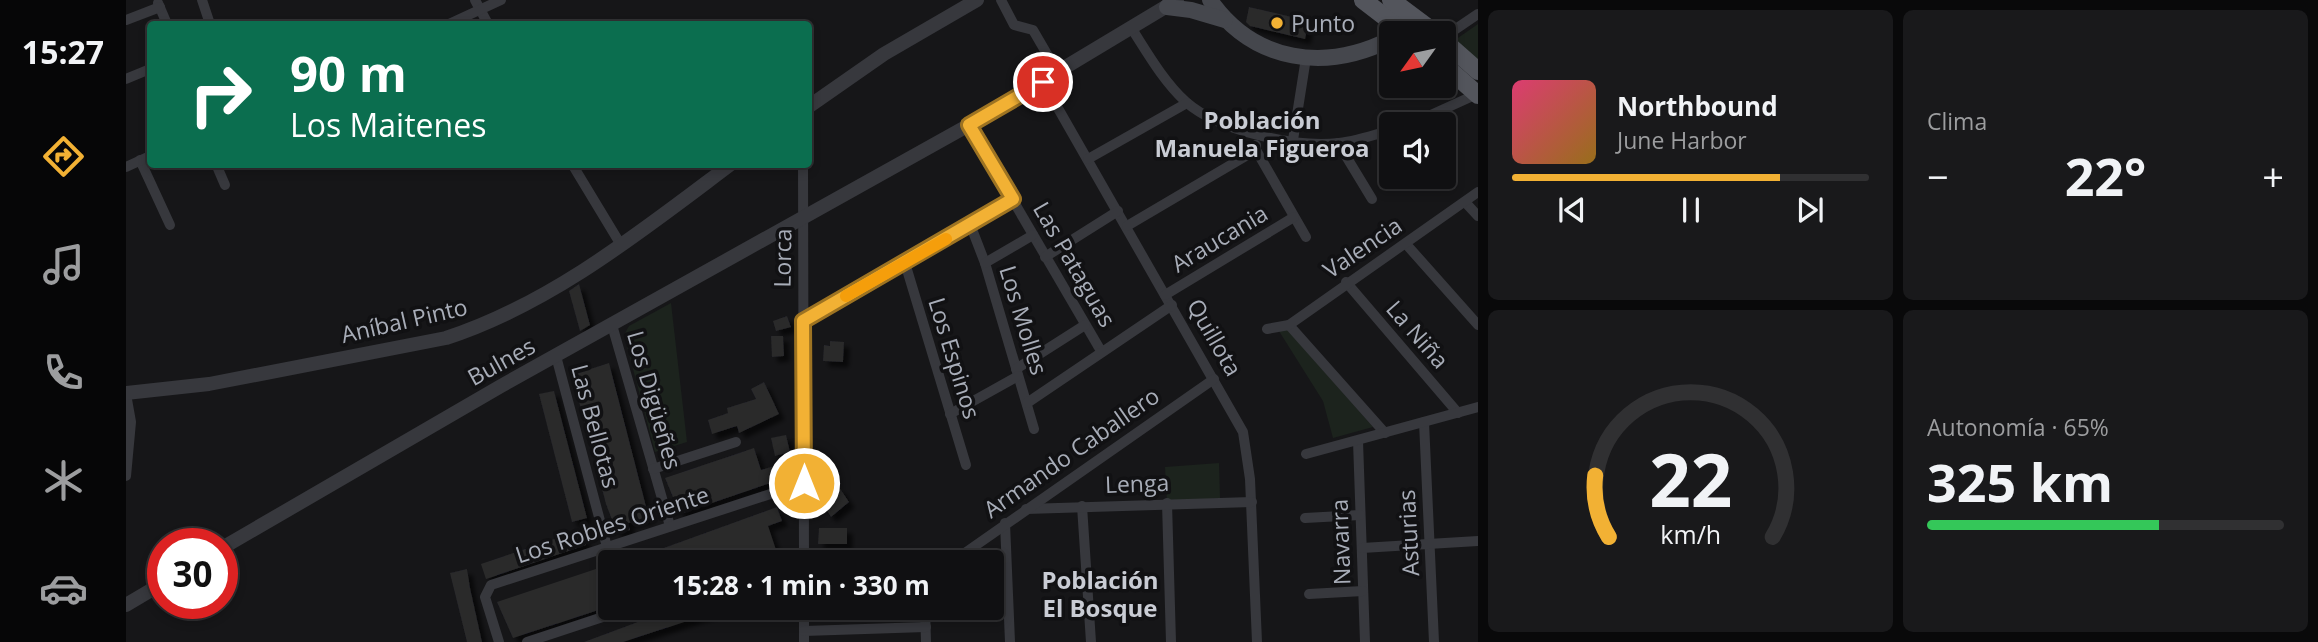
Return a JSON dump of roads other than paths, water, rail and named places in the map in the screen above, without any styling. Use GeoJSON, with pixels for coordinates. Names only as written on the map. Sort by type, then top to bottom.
{"type":"FeatureCollection","features":[{"type":"Feature","properties":{"kind":"main road"},"geometry":{"type":"LineString","coordinates":[[1210,0],[1229,22],[1261,46],[1306,58],[1342,58],[1379,42]]}},
{"type":"Feature","properties":{"kind":"main road"},"geometry":{"type":"LineString","coordinates":[[1363,0],[1390,21]]}},
{"type":"Feature","properties":{"kind":"main road"},"geometry":{"type":"LineString","coordinates":[[1391,0],[1399,21]]}},
{"type":"Feature","properties":{"kind":"main road"},"geometry":{"type":"LineString","coordinates":[[1172,3],[1229,22]]}},
{"type":"Feature","properties":{"kind":"main road"},"geometry":{"type":"LineString","coordinates":[[1456,50],[1478,71]]}},
{"type":"Feature","properties":{"kind":"main road"},"geometry":{"type":"LineString","coordinates":[[1456,76],[1478,95]]}},
{"type":"Feature","properties":{"kind":"street"},"geometry":{"type":"LineString","coordinates":[[202,0],[208,21]]}},
{"type":"Feature","properties":{"kind":"street"},"geometry":{"type":"LineString","coordinates":[[454,21],[477,6],[501,0]]}},
{"type":"Feature","properties":{"kind":"street"},"geometry":{"type":"LineString","coordinates":[[812,104],[884,54],[977,0]]}},
{"type":"Feature","properties":{"kind":"street"},"geometry":{"type":"LineString","coordinates":[[1001,0],[1014,25],[1033,30],[1058,73]]}},
{"type":"Feature","properties":{"kind":"street"},"geometry":{"type":"LineString","coordinates":[[126,20],[159,3],[166,21]]}},
{"type":"Feature","properties":{"kind":"street","name":"Bulnes"},"geometry":{"type":"LineString","coordinates":[[238,539],[556,356],[969,125],[1172,3]]}},
{"type":"Feature","properties":{"kind":"street"},"geometry":{"type":"LineString","coordinates":[[477,6],[486,21]]}},
{"type":"Feature","properties":{"kind":"street"},"geometry":{"type":"LineString","coordinates":[[1456,30],[1478,14]]}},
{"type":"Feature","properties":{"kind":"street"},"geometry":{"type":"LineString","coordinates":[[1132,29],[1167,81],[1187,103],[1223,123],[1256,135],[1293,141],[1338,143],[1379,133]]}},
{"type":"Feature","properties":{"kind":"street"},"geometry":{"type":"LineString","coordinates":[[1293,141],[1306,58]]}},
{"type":"Feature","properties":{"kind":"street"},"geometry":{"type":"LineString","coordinates":[[126,79],[147,70]]}},
{"type":"Feature","properties":{"kind":"street","name":"Quillota"},"geometry":{"type":"LineString","coordinates":[[1043,82],[1243,432],[1248,450],[1252,502],[1257,642]]}},
{"type":"Feature","properties":{"kind":"street"},"geometry":{"type":"LineString","coordinates":[[1439,112],[1478,95]]}},
{"type":"Feature","properties":{"kind":"street"},"geometry":{"type":"LineString","coordinates":[[1088,159],[1187,103]]}},
{"type":"Feature","properties":{"kind":"street","name":"Las Pataguas"},"geometry":{"type":"LineString","coordinates":[[969,125],[1101,351]]}},
{"type":"Feature","properties":{"kind":"street"},"geometry":{"type":"LineString","coordinates":[[1256,135],[1256,150],[1306,237]]}},
{"type":"Feature","properties":{"kind":"street"},"geometry":{"type":"LineString","coordinates":[[1338,143],[1372,199]]}},
{"type":"Feature","properties":{"kind":"street"},"geometry":{"type":"LineString","coordinates":[[1127,226],[1256,150]]}},
{"type":"Feature","properties":{"kind":"street"},"geometry":{"type":"LineString","coordinates":[[126,167],[145,158]]}},
{"type":"Feature","properties":{"kind":"street"},"geometry":{"type":"LineString","coordinates":[[149,168],[170,225]]}},
{"type":"Feature","properties":{"kind":"street"},"geometry":{"type":"LineString","coordinates":[[218,168],[225,184]]}},
{"type":"Feature","properties":{"kind":"street"},"geometry":{"type":"LineString","coordinates":[[574,168],[621,246]]}},
{"type":"Feature","properties":{"kind":"street","name":"Aníbal Pinto"},"geometry":{"type":"LineString","coordinates":[[126,393],[209,384],[446,338],[483,326],[621,246],[726,168]]}},
{"type":"Feature","properties":{"kind":"street","name":"Lorca"},"geometry":{"type":"LineString","coordinates":[[803,168],[804,550]]}},
{"type":"Feature","properties":{"kind":"street","name":"Valencia"},"geometry":{"type":"LineString","coordinates":[[1267,329],[1289,325],[1346,282],[1406,244],[1478,192]]}},
{"type":"Feature","properties":{"kind":"street"},"geometry":{"type":"LineString","coordinates":[[803,321],[1013,199]]}},
{"type":"Feature","properties":{"kind":"street"},"geometry":{"type":"LineString","coordinates":[[1465,202],[1478,216]]}},
{"type":"Feature","properties":{"kind":"street"},"geometry":{"type":"LineString","coordinates":[[1045,257],[1118,211]]}},
{"type":"Feature","properties":{"kind":"street","name":"Araucania"},"geometry":{"type":"LineString","coordinates":[[1027,403],[1169,300],[1294,217]]}},
{"type":"Feature","properties":{"kind":"street","name":"Los Molles"},"geometry":{"type":"LineString","coordinates":[[970,224],[985,263],[1034,429]]}},
{"type":"Feature","properties":{"kind":"street"},"geometry":{"type":"LineString","coordinates":[[985,263],[1033,235]]}},
{"type":"Feature","properties":{"kind":"street"},"geometry":{"type":"LineString","coordinates":[[1406,244],[1478,325]]}},
{"type":"Feature","properties":{"kind":"street","name":"Los Espinos"},"geometry":{"type":"LineString","coordinates":[[905,263],[966,465]]}},
{"type":"Feature","properties":{"kind":"street","name":"La Niña"},"geometry":{"type":"LineString","coordinates":[[1346,282],[1458,413]]}},
{"type":"Feature","properties":{"kind":"street"},"geometry":{"type":"LineString","coordinates":[[950,414],[1085,325]]}},
{"type":"Feature","properties":{"kind":"street"},"geometry":{"type":"LineString","coordinates":[[1289,325],[1385,433]]}},
{"type":"Feature","properties":{"kind":"street","name":"Los Digüeñes"},"geometry":{"type":"LineString","coordinates":[[612,326],[670,526]]}},
{"type":"Feature","properties":{"kind":"street","name":"Las Bellotas"},"geometry":{"type":"LineString","coordinates":[[556,356],[607,547]]}},
{"type":"Feature","properties":{"kind":"street","name":"Armando Caballero"},"geometry":{"type":"LineString","coordinates":[[968,550],[1214,379]]}},
{"type":"Feature","properties":{"kind":"street"},"geometry":{"type":"LineString","coordinates":[[126,393],[131,422],[126,477]]}},
{"type":"Feature","properties":{"kind":"street"},"geometry":{"type":"LineString","coordinates":[[1306,454],[1478,407]]}},
{"type":"Feature","properties":{"kind":"street","name":"Asturias"},"geometry":{"type":"LineString","coordinates":[[1424,422],[1434,642]]}},
{"type":"Feature","properties":{"kind":"street","name":"Navarra"},"geometry":{"type":"LineString","coordinates":[[1358,441],[1364,642]]}},
{"type":"Feature","properties":{"kind":"street"},"geometry":{"type":"LineString","coordinates":[[653,469],[736,442]]}},
{"type":"Feature","properties":{"kind":"street","name":"Los Robles Oriente"},"geometry":{"type":"LineString","coordinates":[[499,642],[486,602],[489,587],[804,483]]}},
{"type":"Feature","properties":{"kind":"street","name":"Lenga"},"geometry":{"type":"LineString","coordinates":[[1024,509],[1252,502]]}},
{"type":"Feature","properties":{"kind":"street"},"geometry":{"type":"LineString","coordinates":[[1167,503],[1171,642]]}},
{"type":"Feature","properties":{"kind":"street"},"geometry":{"type":"LineString","coordinates":[[1082,506],[1091,642]]}},
{"type":"Feature","properties":{"kind":"street"},"geometry":{"type":"LineString","coordinates":[[1305,518],[1360,515]]}},
{"type":"Feature","properties":{"kind":"street"},"geometry":{"type":"LineString","coordinates":[[1004,523],[1010,642]]}},
{"type":"Feature","properties":{"kind":"street"},"geometry":{"type":"LineString","coordinates":[[1362,548],[1478,541]]}},
{"type":"Feature","properties":{"kind":"street"},"geometry":{"type":"LineString","coordinates":[[1309,594],[1363,591]]}},
{"type":"Feature","properties":{"kind":"street"},"geometry":{"type":"LineString","coordinates":[[126,605],[147,593]]}},
{"type":"Feature","properties":{"kind":"street"},"geometry":{"type":"LineString","coordinates":[[527,642],[598,619]]}},
{"type":"Feature","properties":{"kind":"street"},"geometry":{"type":"LineString","coordinates":[[926,620],[926,642]]}},
{"type":"Feature","properties":{"kind":"street"},"geometry":{"type":"LineString","coordinates":[[804,636],[926,627]]}},
{"type":"Feature","properties":{"kind":"place","name":"Punto"},"geometry":{"type":"Point","coordinates":[1277,23]}},
{"type":"Feature","properties":{"kind":"district","name":"Población Manuela Figueroa"},"geometry":{"type":"Point","coordinates":[1262,133]}},
{"type":"Feature","properties":{"kind":"district","name":"Población El Bosque"},"geometry":{"type":"Point","coordinates":[1100,593]}}]}
